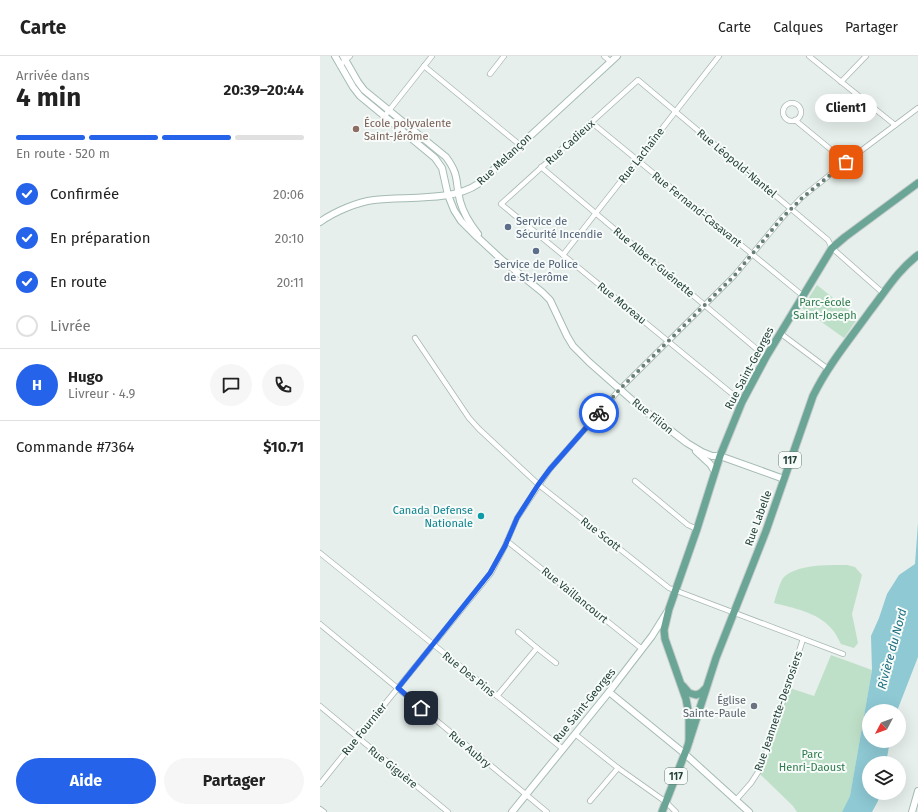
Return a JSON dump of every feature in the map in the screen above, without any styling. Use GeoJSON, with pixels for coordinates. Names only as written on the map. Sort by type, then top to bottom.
{"type":"FeatureCollection","features":[{"type":"Feature","properties":{"kind":"main road","name":"Rue Saint-Georges"},"geometry":{"type":"LineString","coordinates":[[689,741],[689,715],[686,698],[665,639],[664,630],[669,609],[697,529],[720,456],[742,402],[802,295],[832,248],[918,183]]}},
{"type":"Feature","properties":{"kind":"main road","name":"Rue Labelle"},"geometry":{"type":"LineString","coordinates":[[662,812],[685,754],[716,658],[766,531],[813,396],[828,369],[884,293],[907,264],[918,255]]}},
{"type":"Feature","properties":{"kind":"main road"},"geometry":{"type":"LineString","coordinates":[[682,686],[689,693],[696,695],[706,689]]}},
{"type":"Feature","properties":{"kind":"street","name":"Rue Filion"},"geometry":{"type":"LineString","coordinates":[[335,56],[360,96],[387,113],[446,157],[457,178],[460,201],[467,217],[486,245]]}},
{"type":"Feature","properties":{"kind":"street"},"geometry":{"type":"LineString","coordinates":[[387,113],[432,56]]}},
{"type":"Feature","properties":{"kind":"street"},"geometry":{"type":"LineString","coordinates":[[490,74],[504,56]]}},
{"type":"Feature","properties":{"kind":"street"},"geometry":{"type":"LineString","coordinates":[[604,56],[610,62]]}},
{"type":"Feature","properties":{"kind":"street","name":"Rue Melançon"},"geometry":{"type":"LineString","coordinates":[[320,222],[357,204],[374,200],[448,195],[470,189],[478,184],[617,56]]}},
{"type":"Feature","properties":{"kind":"street","name":"Rue Lachaîne"},"geometry":{"type":"LineString","coordinates":[[563,255],[719,56]]}},
{"type":"Feature","properties":{"kind":"street"},"geometry":{"type":"LineString","coordinates":[[809,56],[895,125]]}},
{"type":"Feature","properties":{"kind":"street"},"geometry":{"type":"LineString","coordinates":[[841,82],[866,56]]}},
{"type":"Feature","properties":{"kind":"street","name":"Rue Filion"},"geometry":{"type":"LineString","coordinates":[[346,57],[358,82],[364,90],[435,158],[442,168],[448,195],[454,210],[461,221],[501,259],[550,300],[573,346],[589,362],[640,407],[687,443],[712,456],[720,456],[784,479]]}},
{"type":"Feature","properties":{"kind":"street"},"geometry":{"type":"LineString","coordinates":[[340,65],[346,57]]}},
{"type":"Feature","properties":{"kind":"street"},"geometry":{"type":"LineString","coordinates":[[424,66],[520,145]]}},
{"type":"Feature","properties":{"kind":"street","name":"Rue Léopold-Nantel"},"geometry":{"type":"LineString","coordinates":[[638,80],[828,240],[832,248],[884,293]]}},
{"type":"Feature","properties":{"kind":"street","name":"Rue Cadieux"},"geometry":{"type":"LineString","coordinates":[[502,204],[638,80]]}},
{"type":"Feature","properties":{"kind":"street","name":"Rue Fournier"},"geometry":{"type":"LineString","coordinates":[[320,784],[490,573],[517,518],[538,485],[550,469],[620,389],[734,276],[802,198],[846,162],[917,109]]}},
{"type":"Feature","properties":{"kind":"street"},"geometry":{"type":"LineString","coordinates":[[795,120],[846,162]]}},
{"type":"Feature","properties":{"kind":"street","name":"Rue Fernand-Casavant"},"geometry":{"type":"LineString","coordinates":[[591,122],[802,295]]}},
{"type":"Feature","properties":{"kind":"street","name":"Rue Albert-Guénette"},"geometry":{"type":"LineString","coordinates":[[541,167],[766,357]]}},
{"type":"Feature","properties":{"kind":"street","name":"Rue Moreau"},"geometry":{"type":"LineString","coordinates":[[502,204],[742,402]]}},
{"type":"Feature","properties":{"kind":"street"},"geometry":{"type":"LineString","coordinates":[[780,333],[828,369]]}},
{"type":"Feature","properties":{"kind":"street","name":"Rue Scott"},"geometry":{"type":"LineString","coordinates":[[415,338],[469,418],[479,429],[538,485],[662,582],[675,591],[843,654]]}},
{"type":"Feature","properties":{"kind":"street"},"geometry":{"type":"LineString","coordinates":[[687,443],[710,464],[715,472]]}},
{"type":"Feature","properties":{"kind":"street"},"geometry":{"type":"LineString","coordinates":[[635,481],[688,525],[697,529]]}},
{"type":"Feature","properties":{"kind":"street","name":"Rue Vaillancourt"},"geometry":{"type":"LineString","coordinates":[[507,541],[642,649]]}},
{"type":"Feature","properties":{"kind":"street","name":"Rue Des Pins"},"geometry":{"type":"LineString","coordinates":[[320,553],[563,749]]}},
{"type":"Feature","properties":{"kind":"street","name":"Rue Saint-Georges"},"geometry":{"type":"LineString","coordinates":[[512,812],[609,692],[659,626],[669,609]]}},
{"type":"Feature","properties":{"kind":"street","name":"Rue Aubry"},"geometry":{"type":"LineString","coordinates":[[320,624],[547,812]]}},
{"type":"Feature","properties":{"kind":"street"},"geometry":{"type":"LineString","coordinates":[[518,632],[556,663]]}},
{"type":"Feature","properties":{"kind":"street","name":"Rue Jeannette-Desrosiers"},"geometry":{"type":"LineString","coordinates":[[736,800],[751,783],[762,766],[803,639]]}},
{"type":"Feature","properties":{"kind":"street"},"geometry":{"type":"LineString","coordinates":[[497,696],[537,648]]}},
{"type":"Feature","properties":{"kind":"street"},"geometry":{"type":"LineString","coordinates":[[609,692],[685,754],[749,812]]}},
{"type":"Feature","properties":{"kind":"street","name":"Rue Giguère"},"geometry":{"type":"LineString","coordinates":[[320,706],[448,812]]}},
{"type":"Feature","properties":{"kind":"street"},"geometry":{"type":"LineString","coordinates":[[576,734],[618,768],[666,802],[676,812]]}},
{"type":"Feature","properties":{"kind":"street"},"geometry":{"type":"LineString","coordinates":[[590,801],[618,768]]}},
{"type":"Feature","properties":{"kind":"street"},"geometry":{"type":"LineString","coordinates":[[912,812],[918,791]]}},
{"type":"Feature","properties":{"kind":"street"},"geometry":{"type":"LineString","coordinates":[[320,809],[324,812]]}},
{"type":"Feature","properties":{"kind":"green space","name":"Parc-école Saint-Joseph"},"geometry":{"type":"Polygon","coordinates":[[[817,285],[858,318],[844,338],[802,308],[817,285]]]}},
{"type":"Feature","properties":{"kind":"green space"},"geometry":{"type":"Polygon","coordinates":[[[847,565],[855,567],[862,575],[852,614],[858,643],[854,648],[841,644],[833,630],[812,614],[774,603],[778,589],[784,577],[790,573],[805,567],[847,565]]]}},
{"type":"Feature","properties":{"kind":"green space","name":"Parc Henri-Daoust"},"geometry":{"type":"Polygon","coordinates":[[[831,655],[872,670],[866,704],[862,704],[862,728],[850,797],[842,812],[797,812],[793,806],[760,774],[790,688],[814,696],[831,655]]]}},
{"type":"Feature","properties":{"kind":"water","name":"Rivière du Nord"},"geometry":{"type":"Polygon","coordinates":[[[918,523],[918,657],[900,704],[866,704],[872,670],[871,636],[887,594],[899,575],[915,564],[918,523]]]}},
{"type":"Feature","properties":{"kind":"water","name":"Rivière du Nord"},"geometry":{"type":"Polygon","coordinates":[[[862,727],[862,748],[889,748],[887,756],[862,756],[862,800],[878,800],[872,812],[842,812],[850,796],[862,727]]]}},
{"type":"Feature","properties":{"kind":"way so far"},"geometry":{"type":"LineString","coordinates":[[599,413],[620,389],[734,276],[782,218],[802,198],[846,162]]}},
{"type":"Feature","properties":{"kind":"place","name":"École polyvalente Saint-Jérôme"},"geometry":{"type":"Point","coordinates":[356,129]}},
{"type":"Feature","properties":{"kind":"place","name":"Client1"},"geometry":{"type":"Point","coordinates":[846,162]}},
{"type":"Feature","properties":{"kind":"place","name":"Service de Sécurité Incendie"},"geometry":{"type":"Point","coordinates":[508,227]}},
{"type":"Feature","properties":{"kind":"place","name":"Service de Police de St-Jerôme"},"geometry":{"type":"Point","coordinates":[536,251]}},
{"type":"Feature","properties":{"kind":"place","name":"Canada Defense Nationale"},"geometry":{"type":"Point","coordinates":[481,516]}},
{"type":"Feature","properties":{"kind":"place","name":"Église Sainte-Paule"},"geometry":{"type":"Point","coordinates":[754,706]}},
{"type":"Feature","properties":{"kind":"route"},"geometry":{"type":"LineString","coordinates":[[421,708],[398,688],[490,573],[505,546],[517,518],[538,485],[599,413]]}}]}
